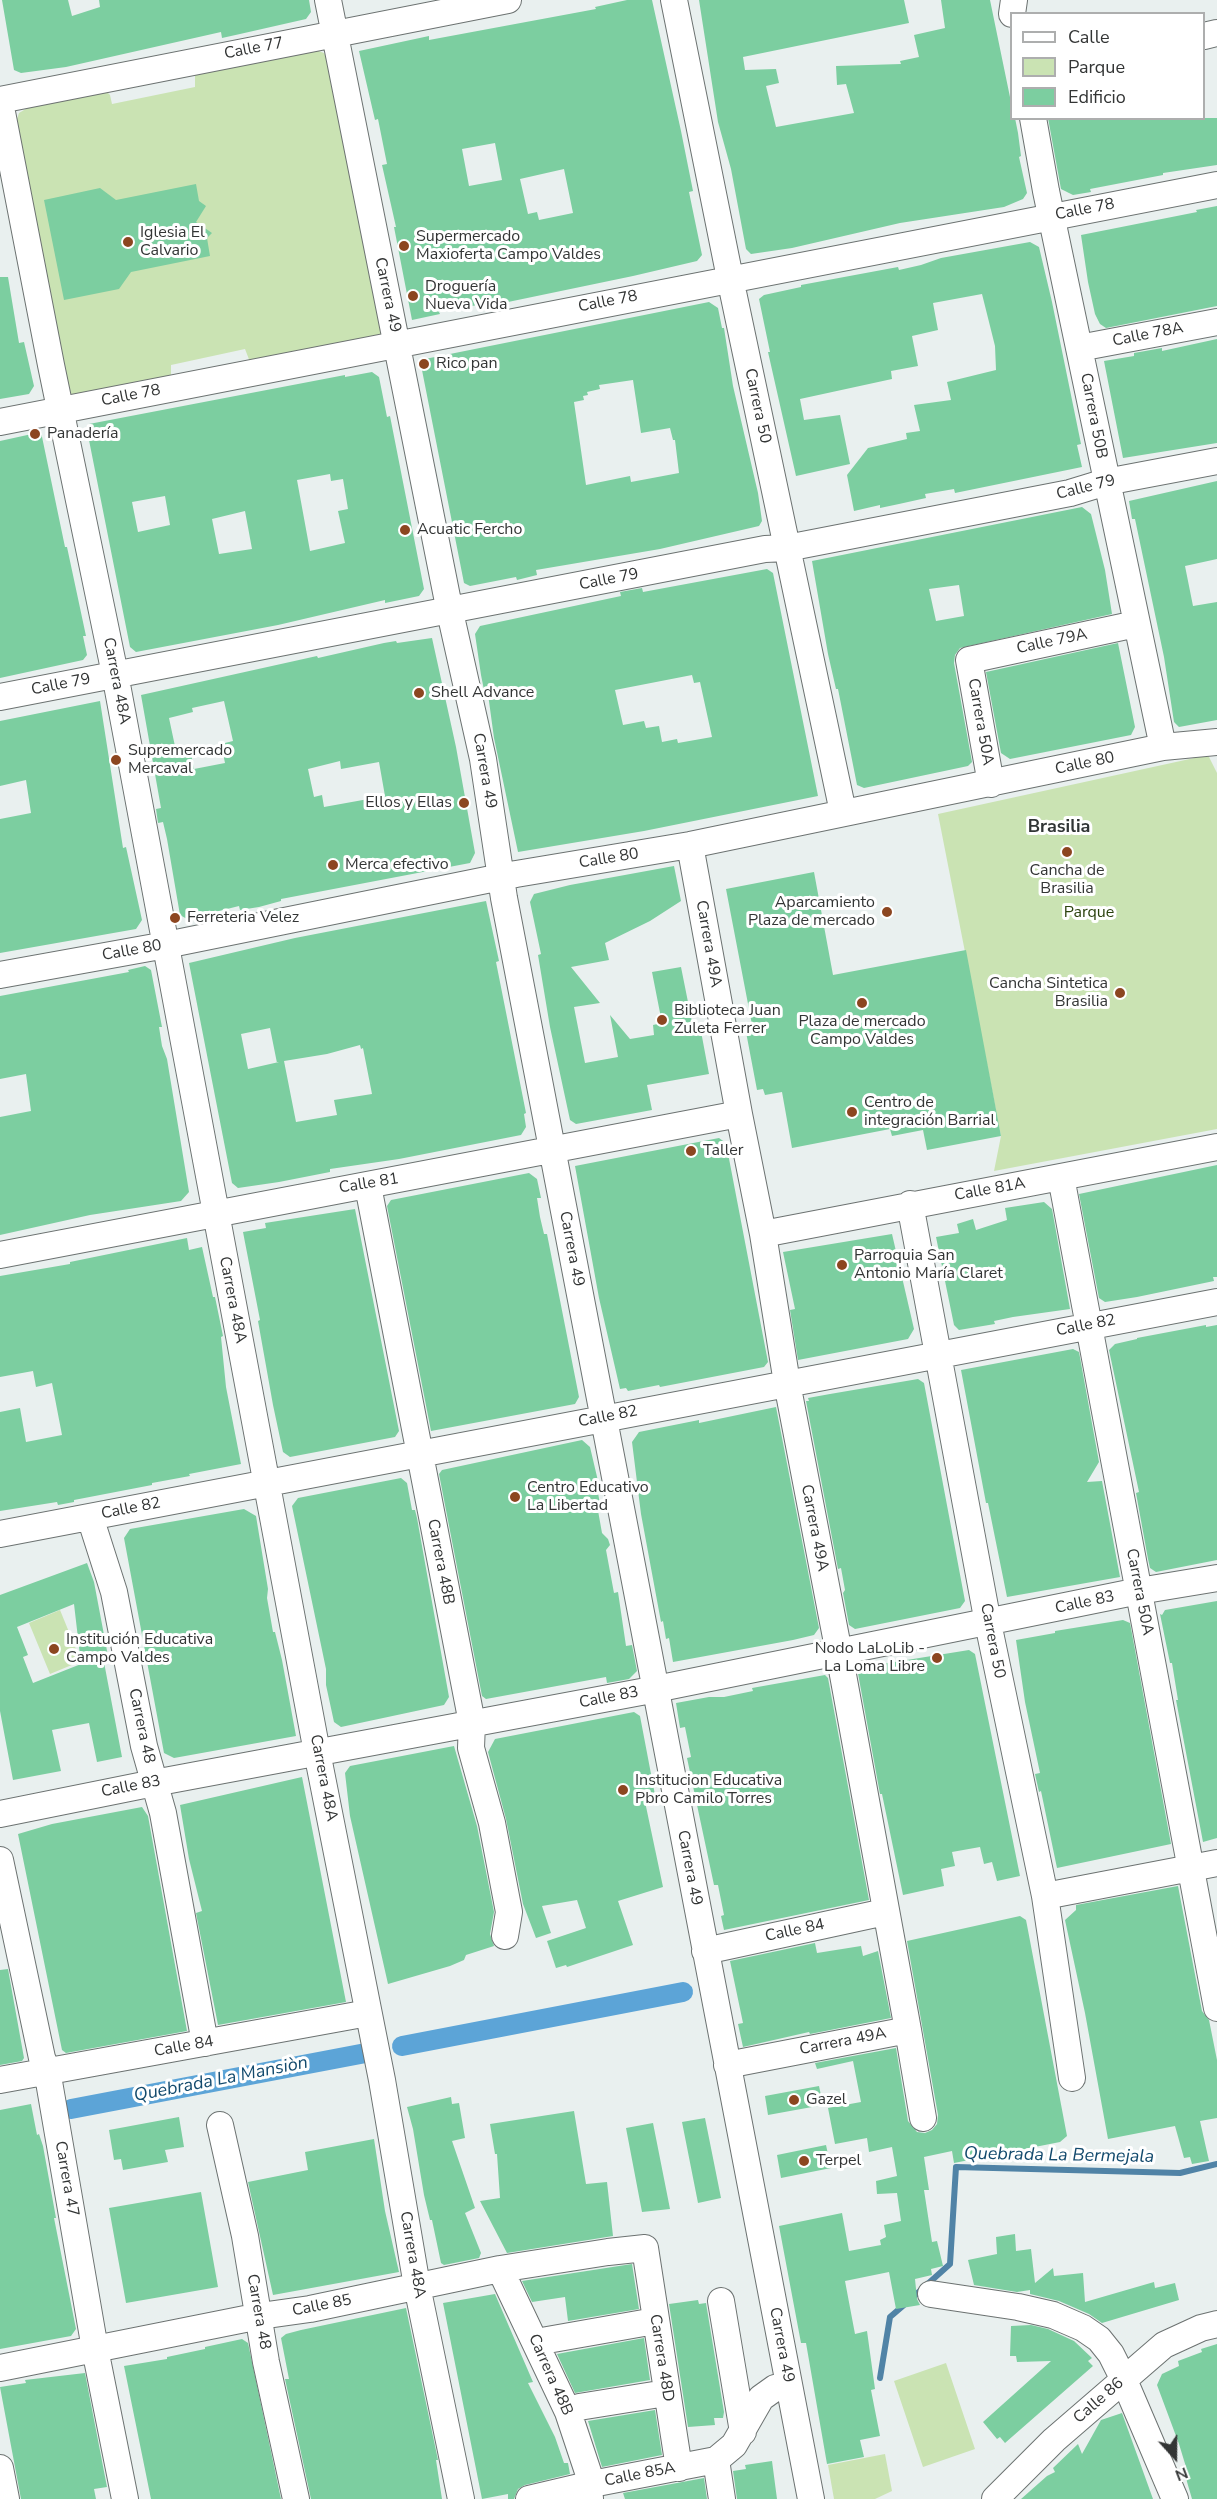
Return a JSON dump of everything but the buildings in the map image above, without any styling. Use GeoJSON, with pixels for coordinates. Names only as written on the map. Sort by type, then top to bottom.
{"type":"FeatureCollection","features":[{"type":"Feature","properties":{"kind":"street","name":"Carrera 49"},"geometry":{"type":"LineString","coordinates":[[328,0],[450,612],[483,759],[501,878],[811,2499]]}},
{"type":"Feature","properties":{"kind":"street","name":"Calle 77"},"geometry":{"type":"LineString","coordinates":[[0,101],[508,0]]}},
{"type":"Feature","properties":{"kind":"street","name":"Carrera 50"},"geometry":{"type":"LineString","coordinates":[[674,0],[730,278],[843,812]]}},
{"type":"Feature","properties":{"kind":"street","name":"Carrera 48A"},"geometry":{"type":"LineString","coordinates":[[0,101],[115,674],[368,2013],[417,2286],[461,2499]]}},
{"type":"Feature","properties":{"kind":"street","name":"Carrera 50B"},"geometry":{"type":"LineString","coordinates":[[1034,120],[1051,216],[1163,747]]}},
{"type":"Feature","properties":{"kind":"street","name":"Calle 78"},"geometry":{"type":"LineString","coordinates":[[0,422],[730,278],[1217,185]]}},
{"type":"Feature","properties":{"kind":"street","name":"Calle 78A"},"geometry":{"type":"LineString","coordinates":[[1079,348],[1217,322]]}},
{"type":"Feature","properties":{"kind":"street","name":"Calle 79"},"geometry":{"type":"LineString","coordinates":[[0,697],[450,612],[765,549],[787,548],[1070,493],[1106,482],[1217,461]]}},
{"type":"Feature","properties":{"kind":"street","name":"Calle 79A"},"geometry":{"type":"LineString","coordinates":[[969,660],[1136,624]]}},
{"type":"Feature","properties":{"kind":"street","name":"Carrera 50A"},"geometry":{"type":"LineString","coordinates":[[969,660],[991,783]]}},
{"type":"Feature","properties":{"kind":"street","name":"Calle 80"},"geometry":{"type":"LineString","coordinates":[[0,975],[166,945],[501,878],[690,845],[1163,747],[1215,744]]}},
{"type":"Feature","properties":{"kind":"street","name":"Carrera 49A"},"geometry":{"type":"LineString","coordinates":[[690,845],[739,1114],[764,1234],[787,1383],[908,2030],[727,2065]]}},
{"type":"Feature","properties":{"kind":"street","name":"Calle 81"},"geometry":{"type":"LineString","coordinates":[[0,1256],[347,1188],[368,1186],[552,1148],[739,1114]]}},
{"type":"Feature","properties":{"kind":"street","name":"Calle 81A"},"geometry":{"type":"LineString","coordinates":[[764,1234],[910,1204],[1217,1148]]}},
{"type":"Feature","properties":{"kind":"street","name":"Carrera 50A"},"geometry":{"type":"LineString","coordinates":[[1061,1177],[1217,2008]]}},
{"type":"Feature","properties":{"kind":"street","name":"Carrera 48B"},"geometry":{"type":"LineString","coordinates":[[368,1186],[472,1724],[471,1748],[492,1823],[509,1912],[505,1936]]}},
{"type":"Feature","properties":{"kind":"street","name":"Carrera 50"},"geometry":{"type":"LineString","coordinates":[[910,1204],[988,1623],[1045,1896],[1072,2078]]}},
{"type":"Feature","properties":{"kind":"street","name":"Calle 82"},"geometry":{"type":"LineString","coordinates":[[0,1534],[603,1417],[937,1357],[1089,1324],[1217,1302]]}},
{"type":"Feature","properties":{"kind":"street","name":"Carrera 48"},"geometry":{"type":"LineString","coordinates":[[90,1517],[114,1592],[144,1746],[163,1813],[205,2043]]}},
{"type":"Feature","properties":{"kind":"street","name":"Calle 83"},"geometry":{"type":"LineString","coordinates":[[0,1814],[655,1689],[1217,1578]]}},
{"type":"Feature","properties":{"kind":"street","name":"Carrera 47"},"geometry":{"type":"LineString","coordinates":[[0,1860],[9,1939],[47,2070],[95,2349],[126,2499]]}},
{"type":"Feature","properties":{"kind":"street"},"geometry":{"type":"LineString","coordinates":[[1045,1896],[1217,1863]]}},
{"type":"Feature","properties":{"kind":"street","name":"Calle 84"},"geometry":{"type":"LineString","coordinates":[[705,1951],[885,1912]]}},
{"type":"Feature","properties":{"kind":"street","name":"Calle 84"},"geometry":{"type":"LineString","coordinates":[[0,2080],[368,2013]]}},
{"type":"Feature","properties":{"kind":"street"},"geometry":{"type":"LineString","coordinates":[[908,2030],[923,2118]]}},
{"type":"Feature","properties":{"kind":"street","name":"Carrera 48"},"geometry":{"type":"LineString","coordinates":[[220,2125],[260,2316],[266,2362],[296,2499]]}},
{"type":"Feature","properties":{"kind":"street","name":"Calle 85"},"geometry":{"type":"LineString","coordinates":[[0,2368],[260,2316],[310,2309],[500,2269],[645,2248]]}},
{"type":"Feature","properties":{"kind":"street","name":"Carrera 48D"},"geometry":{"type":"LineString","coordinates":[[645,2248],[679,2468]]}},
{"type":"Feature","properties":{"kind":"street","name":"Carrera 48B"},"geometry":{"type":"LineString","coordinates":[[500,2269],[568,2412],[588,2472],[590,2492]]}},
{"type":"Feature","properties":{"kind":"street"},"geometry":{"type":"LineString","coordinates":[[931,2294],[1018,2307],[1053,2315],[1083,2328],[1099,2339],[1111,2354],[1124,2380],[1174,2499]]}},
{"type":"Feature","properties":{"kind":"street"},"geometry":{"type":"LineString","coordinates":[[722,2301],[743,2432]]}},
{"type":"Feature","properties":{"kind":"street"},"geometry":{"type":"LineString","coordinates":[[536,2342],[655,2321]]}},
{"type":"Feature","properties":{"kind":"street","name":"Calle 86"},"geometry":{"type":"LineString","coordinates":[[995,2499],[1054,2440],[1164,2345],[1202,2328],[1217,2324]]}},
{"type":"Feature","properties":{"kind":"street"},"geometry":{"type":"LineString","coordinates":[[722,2499],[716,2460],[734,2445],[761,2398],[776,2388],[789,2385]]}},
{"type":"Feature","properties":{"kind":"street"},"geometry":{"type":"LineString","coordinates":[[568,2412],[579,2407],[666,2393]]}},
{"type":"Feature","properties":{"kind":"street","name":"Calle 85A"},"geometry":{"type":"LineString","coordinates":[[529,2499],[590,2492],[716,2460]]}},
{"type":"Feature","properties":{"kind":"street"},"geometry":{"type":"LineString","coordinates":[[0,2468],[6,2499]]}},
{"type":"Feature","properties":{"kind":"green space"},"geometry":{"type":"Polygon","coordinates":[[[316,50],[324,53],[328,60],[381,333],[378,338],[250,362],[245,349],[171,365],[169,378],[75,396],[70,393],[15,125],[19,113],[29,107],[106,91],[110,95],[112,104],[195,87],[195,74],[316,50]]]}},
{"type":"Feature","properties":{"kind":"green space","name":"Parque"},"geometry":{"type":"Polygon","coordinates":[[[1208,755],[1217,773],[1217,1129],[994,1171],[1001,1136],[938,814],[1208,755]]]}},
{"type":"Feature","properties":{"kind":"green space"},"geometry":{"type":"Polygon","coordinates":[[[60,1610],[78,1654],[79,1662],[50,1674],[29,1623],[60,1610]]]}},
{"type":"Feature","properties":{"kind":"green space"},"geometry":{"type":"Polygon","coordinates":[[[946,2363],[975,2449],[923,2467],[894,2381],[946,2363]]]}},
{"type":"Feature","properties":{"kind":"green space"},"geometry":{"type":"Polygon","coordinates":[[[885,2454],[892,2491],[875,2499],[834,2499],[828,2465],[885,2454]]]}},
{"type":"Feature","properties":{"kind":"waterway","name":"Quebrada La Mansiòn"},"geometry":{"type":"LineString","coordinates":[[402,2046],[683,1992]]}},
{"type":"Feature","properties":{"kind":"waterway","name":"Quebrada La Mansiòn"},"geometry":{"type":"LineString","coordinates":[[71,2109],[371,2052]]}},
{"type":"Feature","properties":{"kind":"waterway","name":"Quebrada La Bermejala"},"geometry":{"type":"LineString","coordinates":[[912,2298],[950,2264],[956,2167],[1180,2173],[1217,2164]]}},
{"type":"Feature","properties":{"kind":"waterway","name":"Quebrada La Bermejala"},"geometry":{"type":"LineString","coordinates":[[880,2378],[890,2317],[904,2305]]}},
{"type":"Feature","properties":{"kind":"place","name":"Iglesia El Calvario"},"geometry":{"type":"Point","coordinates":[128,242]}},
{"type":"Feature","properties":{"kind":"place","name":"Supermercado Maxioferta Campo Valdes"},"geometry":{"type":"Point","coordinates":[404,246]}},
{"type":"Feature","properties":{"kind":"place","name":"Droguería Nueva Vida"},"geometry":{"type":"Point","coordinates":[413,296]}},
{"type":"Feature","properties":{"kind":"place","name":"Rico pan"},"geometry":{"type":"Point","coordinates":[424,364]}},
{"type":"Feature","properties":{"kind":"place","name":"Panadería"},"geometry":{"type":"Point","coordinates":[35,434]}},
{"type":"Feature","properties":{"kind":"place","name":"Acuatic Fercho"},"geometry":{"type":"Point","coordinates":[405,530]}},
{"type":"Feature","properties":{"kind":"place","name":"Shell Advance"},"geometry":{"type":"Point","coordinates":[419,693]}},
{"type":"Feature","properties":{"kind":"place","name":"Supremercado Mercaval"},"geometry":{"type":"Point","coordinates":[116,760]}},
{"type":"Feature","properties":{"kind":"place","name":"Ellos y Ellas"},"geometry":{"type":"Point","coordinates":[464,803]}},
{"type":"Feature","properties":{"kind":"place","name":"Cancha de Brasilia"},"geometry":{"type":"Point","coordinates":[1067,852]}},
{"type":"Feature","properties":{"kind":"place","name":"Merca efectivo"},"geometry":{"type":"Point","coordinates":[333,865]}},
{"type":"Feature","properties":{"kind":"place","name":"Aparcamiento Plaza de mercado"},"geometry":{"type":"Point","coordinates":[887,912]}},
{"type":"Feature","properties":{"kind":"place","name":"Ferreteria Velez"},"geometry":{"type":"Point","coordinates":[175,918]}},
{"type":"Feature","properties":{"kind":"place","name":"Cancha Sintetica Brasilia"},"geometry":{"type":"Point","coordinates":[1120,993]}},
{"type":"Feature","properties":{"kind":"place","name":"Plaza de mercado Campo Valdes"},"geometry":{"type":"Point","coordinates":[862,1003]}},
{"type":"Feature","properties":{"kind":"place","name":"Biblioteca Juan Zuleta Ferrer"},"geometry":{"type":"Point","coordinates":[662,1020]}},
{"type":"Feature","properties":{"kind":"place","name":"Centro de integración Barrial"},"geometry":{"type":"Point","coordinates":[852,1112]}},
{"type":"Feature","properties":{"kind":"place","name":"Taller"},"geometry":{"type":"Point","coordinates":[691,1151]}},
{"type":"Feature","properties":{"kind":"place","name":"Parroquia San Antonio María Claret"},"geometry":{"type":"Point","coordinates":[842,1265]}},
{"type":"Feature","properties":{"kind":"place","name":"Centro Educativo La Libertad"},"geometry":{"type":"Point","coordinates":[515,1497]}},
{"type":"Feature","properties":{"kind":"place","name":"Institución Educativa Campo Valdes"},"geometry":{"type":"Point","coordinates":[54,1649]}},
{"type":"Feature","properties":{"kind":"place","name":"Nodo LaLoLib - La Loma Libre"},"geometry":{"type":"Point","coordinates":[937,1658]}},
{"type":"Feature","properties":{"kind":"place","name":"Institucion Educativa Pbro Camilo Torres"},"geometry":{"type":"Point","coordinates":[623,1790]}},
{"type":"Feature","properties":{"kind":"place","name":"Gazel"},"geometry":{"type":"Point","coordinates":[794,2100]}},
{"type":"Feature","properties":{"kind":"place","name":"Terpel"},"geometry":{"type":"Point","coordinates":[804,2161]}},
{"type":"Feature","properties":{"kind":"district","name":"Brasilia"},"geometry":{"type":"Point","coordinates":[1059,828]}}]}
